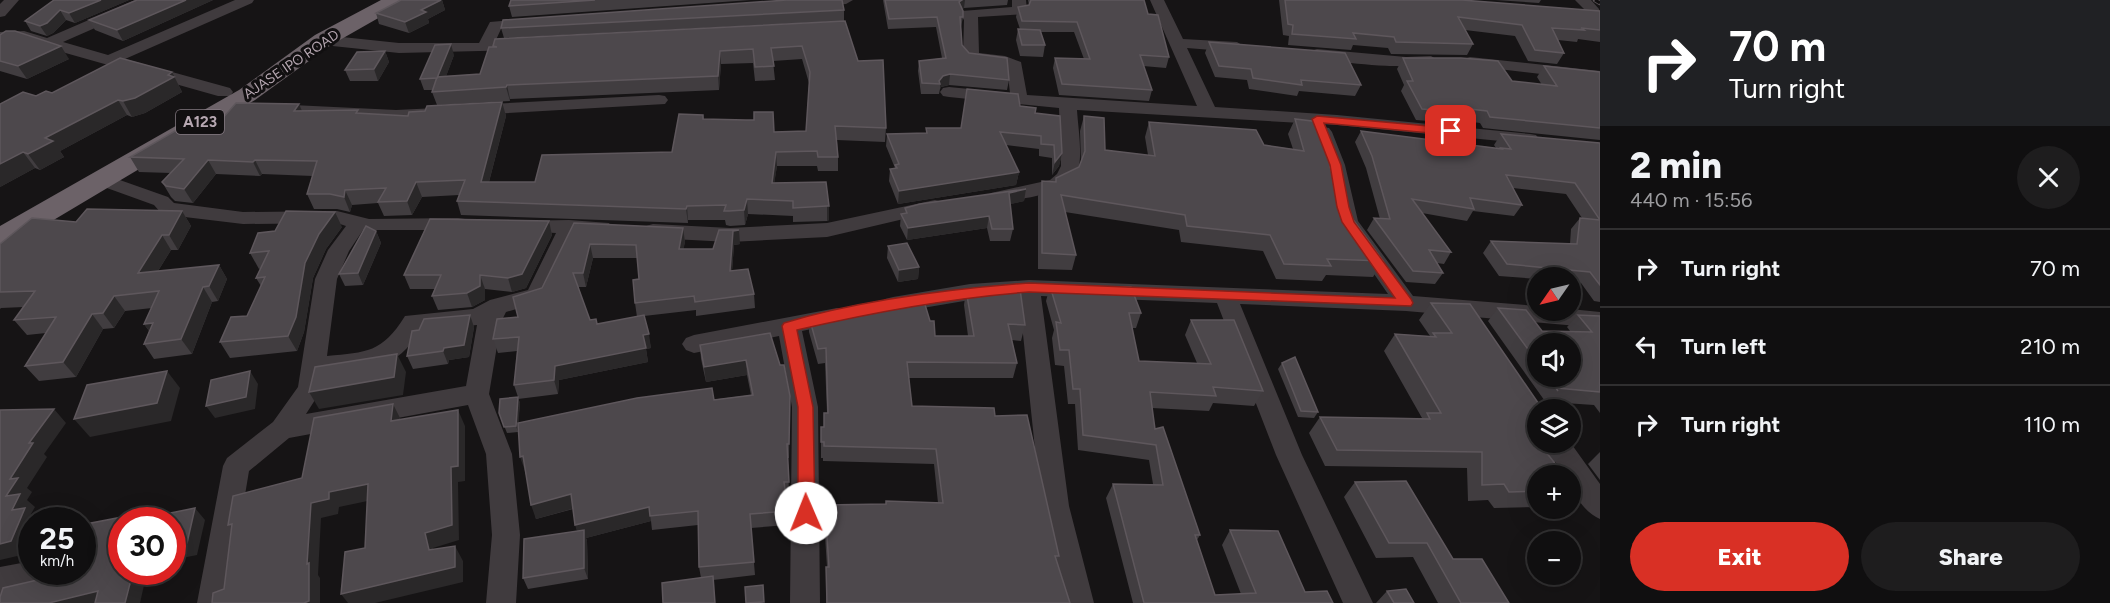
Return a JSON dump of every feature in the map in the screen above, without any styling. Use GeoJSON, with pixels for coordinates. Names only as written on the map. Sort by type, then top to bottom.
{"type":"FeatureCollection","features":[{"type":"Feature","properties":{"kind":"highway","name":"AJASE IPO ROAD"},"geometry":{"type":"LineString","coordinates":[[0,239],[100,179],[374,0]]}},
{"type":"Feature","properties":{"kind":"highway","name":"AJASE IPO ROAD"},"geometry":{"type":"LineString","coordinates":[[0,224],[226,98],[248,94],[323,40],[396,0]]}},
{"type":"Feature","properties":{"kind":"street"},"geometry":{"type":"LineString","coordinates":[[0,13],[12,0]]}},
{"type":"Feature","properties":{"kind":"street"},"geometry":{"type":"LineString","coordinates":[[46,44],[147,0]]}},
{"type":"Feature","properties":{"kind":"street"},"geometry":{"type":"LineString","coordinates":[[109,60],[248,0]]}},
{"type":"Feature","properties":{"kind":"street"},"geometry":{"type":"LineString","coordinates":[[800,4],[846,0]]}},
{"type":"Feature","properties":{"kind":"street"},"geometry":{"type":"LineString","coordinates":[[1019,0],[1020,11],[1001,14],[977,12],[967,14],[972,19],[971,56],[982,60],[1011,62],[1015,65],[1019,98]]}},
{"type":"Feature","properties":{"kind":"street"},"geometry":{"type":"LineString","coordinates":[[1157,0],[1209,113]]}},
{"type":"Feature","properties":{"kind":"street"},"geometry":{"type":"LineString","coordinates":[[1554,13],[1592,14],[1592,9],[1582,0]]}},
{"type":"Feature","properties":{"kind":"street"},"geometry":{"type":"LineString","coordinates":[[485,47],[495,25],[554,21]]}},
{"type":"Feature","properties":{"kind":"street"},"geometry":{"type":"LineString","coordinates":[[0,37],[24,36],[109,60],[226,98],[396,115],[659,99]]}},
{"type":"Feature","properties":{"kind":"street"},"geometry":{"type":"LineString","coordinates":[[323,40],[414,50],[545,44]]}},
{"type":"Feature","properties":{"kind":"street"},"geometry":{"type":"LineString","coordinates":[[1178,43],[1256,49]]}},
{"type":"Feature","properties":{"kind":"street"},"geometry":{"type":"LineString","coordinates":[[1298,53],[1406,62],[1450,61],[1600,76]]}},
{"type":"Feature","properties":{"kind":"street"},"geometry":{"type":"LineString","coordinates":[[949,92],[1068,104],[1317,119],[1542,140]]}},
{"type":"Feature","properties":{"kind":"street"},"geometry":{"type":"LineString","coordinates":[[638,230],[730,235],[827,230],[873,218],[1010,195],[1056,184],[1066,177],[1070,166],[1068,104]]}},
{"type":"Feature","properties":{"kind":"street"},"geometry":{"type":"LineString","coordinates":[[1317,119],[1336,165],[1343,207],[1348,222],[1406,303]]}},
{"type":"Feature","properties":{"kind":"street"},"geometry":{"type":"LineString","coordinates":[[100,179],[161,201],[168,209],[243,218],[337,217],[369,225],[436,223],[478,225]]}},
{"type":"Feature","properties":{"kind":"street"},"geometry":{"type":"LineString","coordinates":[[212,603],[236,466],[282,429],[310,389],[326,279],[339,250],[358,223]]}},
{"type":"Feature","properties":{"kind":"street"},"geometry":{"type":"LineString","coordinates":[[499,225],[616,229]]}},
{"type":"Feature","properties":{"kind":"street"},"geometry":{"type":"LineString","coordinates":[[314,367],[369,358],[388,352],[399,345],[413,322],[477,317],[498,306],[536,296],[569,227]]}},
{"type":"Feature","properties":{"kind":"street"},"geometry":{"type":"LineString","coordinates":[[877,308],[970,292],[1029,288],[1406,303],[1472,319],[1600,320]]}},
{"type":"Feature","properties":{"kind":"street"},"geometry":{"type":"LineString","coordinates":[[1029,288],[1055,506],[1079,603]]}},
{"type":"Feature","properties":{"kind":"street"},"geometry":{"type":"LineString","coordinates":[[1225,296],[1289,455],[1358,603]]}},
{"type":"Feature","properties":{"kind":"street"},"geometry":{"type":"LineString","coordinates":[[498,306],[489,322],[477,394],[499,454],[506,535],[501,603]]}},
{"type":"Feature","properties":{"kind":"street"},"geometry":{"type":"LineString","coordinates":[[694,344],[854,312]]}},
{"type":"Feature","properties":{"kind":"street"},"geometry":{"type":"LineString","coordinates":[[789,326],[805,407],[806,603]]}},
{"type":"Feature","properties":{"kind":"street"},"geometry":{"type":"LineString","coordinates":[[282,429],[477,394]]}},
{"type":"Feature","properties":{"kind":"street"},"geometry":{"type":"LineString","coordinates":[[1563,453],[1600,507]]}},
{"type":"Feature","properties":{"kind":"street"},"geometry":{"type":"LineString","coordinates":[[0,581],[18,577]]}},
{"type":"Feature","properties":{"kind":"building"},"geometry":{"type":"Polygon","coordinates":[[[54,0],[101,0],[69,13],[60,10],[47,23],[40,26],[25,21],[54,0]]]}},
{"type":"Feature","properties":{"kind":"building"},"geometry":{"type":"Polygon","coordinates":[[[137,0],[186,0],[117,30],[89,20],[137,0]]]}},
{"type":"Feature","properties":{"kind":"building"},"geometry":{"type":"Polygon","coordinates":[[[401,0],[441,0],[421,10],[426,12],[405,22],[376,13],[401,0]]]}},
{"type":"Feature","properties":{"kind":"building"},"geometry":{"type":"Polygon","coordinates":[[[511,0],[595,0],[509,6],[511,0]]]}},
{"type":"Feature","properties":{"kind":"building"},"geometry":{"type":"Polygon","coordinates":[[[787,0],[842,0],[844,10],[501,28],[503,20],[787,0]]]}},
{"type":"Feature","properties":{"kind":"building"},"geometry":{"type":"Polygon","coordinates":[[[885,0],[962,0],[959,2],[963,11],[963,17],[960,17],[962,45],[969,53],[1007,58],[1009,80],[950,74],[943,76],[939,81],[940,84],[922,83],[919,61],[946,58],[937,17],[889,19],[885,0]]]}},
{"type":"Feature","properties":{"kind":"building"},"geometry":{"type":"Polygon","coordinates":[[[1031,0],[1144,0],[1148,14],[1158,15],[1169,57],[1140,55],[1152,90],[1062,84],[1055,58],[1090,59],[1077,22],[1022,21],[1018,7],[1029,5],[1031,0]]]}},
{"type":"Feature","properties":{"kind":"building"},"geometry":{"type":"Polygon","coordinates":[[[1285,0],[1462,0],[1600,11],[1600,30],[1552,28],[1564,53],[1535,50],[1522,25],[1458,17],[1473,44],[1396,42],[1394,37],[1353,33],[1356,39],[1292,34],[1293,25],[1288,24],[1285,0]]]}},
{"type":"Feature","properties":{"kind":"building"},"geometry":{"type":"Polygon","coordinates":[[[845,21],[858,61],[883,60],[886,128],[835,126],[838,157],[818,157],[817,151],[776,152],[772,183],[826,182],[829,206],[793,208],[793,201],[747,199],[744,210],[724,211],[726,205],[687,206],[686,209],[457,201],[465,180],[416,182],[407,201],[378,202],[386,188],[345,190],[344,197],[330,194],[307,194],[317,161],[208,160],[184,189],[166,186],[162,182],[184,159],[130,157],[194,120],[216,126],[236,103],[299,104],[294,111],[358,110],[356,113],[408,116],[409,112],[425,111],[427,106],[502,102],[481,182],[535,182],[542,155],[672,152],[679,114],[703,115],[703,119],[754,120],[754,112],[773,112],[774,132],[806,131],[810,72],[802,46],[771,48],[774,66],[755,67],[753,49],[720,51],[718,76],[507,85],[506,87],[432,92],[437,77],[480,74],[489,47],[497,47],[493,46],[495,39],[845,21]]]}},
{"type":"Feature","properties":{"kind":"building"},"geometry":{"type":"Polygon","coordinates":[[[1018,29],[1040,30],[1045,45],[1022,45],[1018,29]]]}},
{"type":"Feature","properties":{"kind":"building"},"geometry":{"type":"Polygon","coordinates":[[[6,31],[15,31],[61,46],[18,66],[0,61],[0,35],[6,31]]]}},
{"type":"Feature","properties":{"kind":"building"},"geometry":{"type":"Polygon","coordinates":[[[1209,42],[1345,53],[1361,85],[1301,80],[1302,85],[1253,78],[1251,69],[1219,66],[1209,42]]]}},
{"type":"Feature","properties":{"kind":"building"},"geometry":{"type":"Polygon","coordinates":[[[451,44],[437,78],[420,79],[435,45],[451,44]]]}},
{"type":"Feature","properties":{"kind":"building"},"geometry":{"type":"Polygon","coordinates":[[[385,51],[374,69],[345,70],[357,52],[385,51]]]}},
{"type":"Feature","properties":{"kind":"building"},"geometry":{"type":"Polygon","coordinates":[[[120,58],[172,72],[168,75],[174,77],[135,98],[118,100],[45,138],[53,141],[28,154],[23,152],[0,164],[0,104],[23,92],[36,96],[46,91],[52,93],[120,58]]]}},
{"type":"Feature","properties":{"kind":"building"},"geometry":{"type":"Polygon","coordinates":[[[1403,58],[1461,58],[1498,61],[1512,81],[1557,86],[1544,66],[1600,72],[1600,128],[1490,117],[1487,111],[1443,106],[1446,111],[1422,109],[1407,81],[1413,81],[1403,58]]]}},
{"type":"Feature","properties":{"kind":"building"},"geometry":{"type":"Polygon","coordinates":[[[967,89],[1018,94],[1020,106],[1036,108],[1035,113],[1060,116],[1062,153],[1055,162],[1054,145],[1041,144],[1041,136],[1000,132],[1019,172],[899,191],[890,169],[897,168],[895,165],[899,164],[887,134],[927,133],[926,128],[961,128],[967,89]]]}},
{"type":"Feature","properties":{"kind":"building"},"geometry":{"type":"Polygon","coordinates":[[[1084,116],[1104,118],[1105,150],[1155,156],[1149,122],[1256,130],[1264,145],[1304,151],[1295,119],[1320,122],[1332,151],[1335,167],[1330,167],[1344,207],[1383,261],[1327,259],[1331,266],[1284,264],[1270,235],[1187,226],[1185,215],[1061,195],[1076,255],[1042,253],[1042,181],[1056,182],[1056,178],[1079,167],[1085,151],[1084,116]]]}},
{"type":"Feature","properties":{"kind":"building"},"geometry":{"type":"Polygon","coordinates":[[[1361,131],[1502,149],[1511,149],[1501,134],[1600,143],[1600,220],[1575,183],[1506,175],[1522,205],[1470,198],[1474,209],[1412,199],[1451,252],[1429,250],[1443,273],[1413,271],[1374,218],[1390,219],[1372,156],[1361,131]]]}},
{"type":"Feature","properties":{"kind":"building"},"geometry":{"type":"Polygon","coordinates":[[[1026,189],[1009,193],[1013,229],[992,229],[989,216],[908,228],[901,214],[907,213],[905,208],[920,204],[1026,189]]]}},
{"type":"Feature","properties":{"kind":"building"},"geometry":{"type":"Polygon","coordinates":[[[87,209],[182,211],[169,235],[162,235],[138,273],[219,265],[209,286],[203,287],[181,339],[144,344],[153,323],[144,324],[159,291],[114,296],[103,313],[92,314],[63,362],[25,366],[56,317],[14,320],[35,291],[0,292],[0,244],[32,218],[76,222],[87,209]]]}},
{"type":"Feature","properties":{"kind":"building"},"geometry":{"type":"Polygon","coordinates":[[[286,211],[335,212],[319,234],[305,263],[296,317],[288,336],[220,342],[231,317],[247,316],[265,277],[256,278],[269,251],[250,253],[258,233],[275,231],[286,211]]]}},
{"type":"Feature","properties":{"kind":"building"},"geometry":{"type":"Polygon","coordinates":[[[1580,218],[1600,220],[1600,285],[1590,272],[1581,271],[1581,267],[1507,264],[1491,241],[1577,244],[1580,218]]]}},
{"type":"Feature","properties":{"kind":"building"},"geometry":{"type":"Polygon","coordinates":[[[430,219],[549,221],[522,274],[508,278],[480,275],[480,286],[467,293],[432,296],[441,275],[404,275],[430,219]]]}},
{"type":"Feature","properties":{"kind":"building"},"geometry":{"type":"Polygon","coordinates":[[[574,223],[683,228],[679,249],[713,249],[719,230],[739,230],[733,231],[730,271],[748,269],[754,294],[695,302],[694,296],[635,303],[633,280],[639,279],[636,245],[590,244],[583,273],[573,273],[590,320],[596,319],[597,324],[644,315],[649,334],[643,335],[646,348],[555,366],[554,380],[514,385],[519,337],[493,339],[497,319],[518,317],[513,297],[542,288],[574,223]]]}},
{"type":"Feature","properties":{"kind":"building"},"geometry":{"type":"Polygon","coordinates":[[[366,226],[376,231],[358,273],[339,274],[366,226]]]}},
{"type":"Feature","properties":{"kind":"building"},"geometry":{"type":"Polygon","coordinates":[[[907,243],[919,267],[899,270],[888,246],[907,243]]]}},
{"type":"Feature","properties":{"kind":"building"},"geometry":{"type":"Polygon","coordinates":[[[1050,286],[1131,287],[1141,313],[1129,313],[1139,361],[1211,364],[1191,320],[1234,320],[1263,391],[1213,387],[1216,396],[1150,392],[1155,429],[1163,427],[1200,535],[1195,535],[1215,595],[1256,593],[1230,530],[1278,531],[1305,592],[1327,591],[1333,603],[1144,603],[1113,484],[1163,485],[1156,445],[1083,435],[1080,389],[1073,389],[1069,350],[1060,350],[1056,322],[1061,323],[1050,286]]]}},
{"type":"Feature","properties":{"kind":"building"},"geometry":{"type":"Polygon","coordinates":[[[985,288],[1020,289],[1025,325],[1008,324],[1017,363],[907,362],[912,406],[994,408],[995,416],[1027,415],[1059,556],[1055,556],[1070,603],[827,603],[826,567],[829,567],[825,505],[886,504],[886,501],[943,503],[936,449],[824,446],[824,442],[821,442],[824,413],[828,413],[826,348],[818,349],[809,317],[923,298],[930,321],[934,321],[935,336],[974,336],[966,290],[985,290],[985,288]]]}},
{"type":"Feature","properties":{"kind":"building"},"geometry":{"type":"Polygon","coordinates":[[[1431,303],[1470,304],[1535,399],[1527,399],[1527,453],[1547,453],[1556,465],[1527,465],[1527,491],[1509,492],[1504,484],[1482,485],[1482,452],[1337,450],[1320,417],[1430,419],[1427,413],[1441,413],[1395,334],[1436,337],[1433,333],[1452,333],[1431,303]]]}},
{"type":"Feature","properties":{"kind":"building"},"geometry":{"type":"Polygon","coordinates":[[[1498,308],[1526,310],[1527,321],[1534,321],[1542,331],[1592,332],[1581,319],[1581,315],[1600,316],[1600,392],[1555,387],[1581,387],[1581,333],[1527,333],[1527,348],[1498,308]]]}},
{"type":"Feature","properties":{"kind":"building"},"geometry":{"type":"Polygon","coordinates":[[[470,315],[464,345],[444,348],[443,351],[407,356],[412,331],[419,330],[424,319],[470,315]]]}},
{"type":"Feature","properties":{"kind":"building"},"geometry":{"type":"Polygon","coordinates":[[[770,333],[780,365],[784,365],[790,396],[789,444],[787,444],[789,482],[784,482],[788,511],[750,514],[754,562],[699,567],[698,511],[650,516],[649,507],[575,525],[571,494],[531,505],[523,456],[520,457],[518,423],[637,398],[712,388],[714,400],[753,395],[746,360],[704,367],[700,345],[770,333]]]}},
{"type":"Feature","properties":{"kind":"building"},"geometry":{"type":"Polygon","coordinates":[[[397,354],[394,377],[309,392],[315,367],[397,354]]]}},
{"type":"Feature","properties":{"kind":"building"},"geometry":{"type":"Polygon","coordinates":[[[1295,357],[1318,412],[1301,411],[1282,363],[1295,357]]]}},
{"type":"Feature","properties":{"kind":"building"},"geometry":{"type":"Polygon","coordinates":[[[167,371],[157,403],[74,419],[87,385],[167,371]]]}},
{"type":"Feature","properties":{"kind":"building"},"geometry":{"type":"Polygon","coordinates":[[[250,371],[246,397],[206,406],[211,380],[250,371]]]}},
{"type":"Feature","properties":{"kind":"building"},"geometry":{"type":"Polygon","coordinates":[[[518,397],[516,426],[504,427],[499,413],[500,399],[518,397]]]}},
{"type":"Feature","properties":{"kind":"building"},"geometry":{"type":"Polygon","coordinates":[[[393,404],[391,421],[458,410],[458,466],[451,467],[452,525],[425,533],[429,550],[455,546],[455,567],[341,594],[345,552],[365,548],[368,484],[329,492],[329,499],[311,503],[307,564],[309,563],[309,601],[304,603],[212,603],[213,593],[224,589],[232,524],[228,525],[233,496],[302,478],[314,418],[393,404]]]}},
{"type":"Feature","properties":{"kind":"building"},"geometry":{"type":"Polygon","coordinates":[[[54,409],[29,443],[33,443],[10,479],[18,478],[6,496],[20,494],[12,510],[18,509],[18,524],[11,541],[0,544],[0,410],[54,409]]]}},
{"type":"Feature","properties":{"kind":"building"},"geometry":{"type":"Polygon","coordinates":[[[1406,481],[1453,559],[1482,559],[1509,603],[1461,603],[1427,543],[1389,543],[1355,482],[1406,481]]]}},
{"type":"Feature","properties":{"kind":"building"},"geometry":{"type":"Polygon","coordinates":[[[195,508],[186,543],[186,510],[195,508]]]}},
{"type":"Feature","properties":{"kind":"building"},"geometry":{"type":"Polygon","coordinates":[[[108,520],[108,585],[130,585],[125,603],[95,603],[98,591],[49,603],[0,603],[3,588],[18,585],[96,585],[96,522],[108,520]]]}},
{"type":"Feature","properties":{"kind":"building"},"geometry":{"type":"Polygon","coordinates":[[[584,530],[584,568],[523,578],[524,539],[584,530]]]}},
{"type":"Feature","properties":{"kind":"building"},"geometry":{"type":"Polygon","coordinates":[[[713,576],[715,603],[663,603],[662,583],[713,576]]]}},
{"type":"Feature","properties":{"kind":"building"},"geometry":{"type":"Polygon","coordinates":[[[763,585],[764,602],[746,603],[745,587],[763,585]]]}},
{"type":"Feature","properties":{"kind":"building"},"geometry":{"type":"Polygon","coordinates":[[[1406,589],[1414,603],[1394,603],[1387,591],[1406,589]]]}},
{"type":"Feature","properties":{"kind":"railway"},"geometry":{"type":"LineString","coordinates":[[1595,0],[1600,3]]}},
{"type":"Feature","properties":{"kind":"route"},"geometry":{"type":"LineString","coordinates":[[806,513],[805,407],[789,326],[970,292],[1029,288],[1406,303],[1348,222],[1343,207],[1336,165],[1317,119],[1451,131]]}}]}
